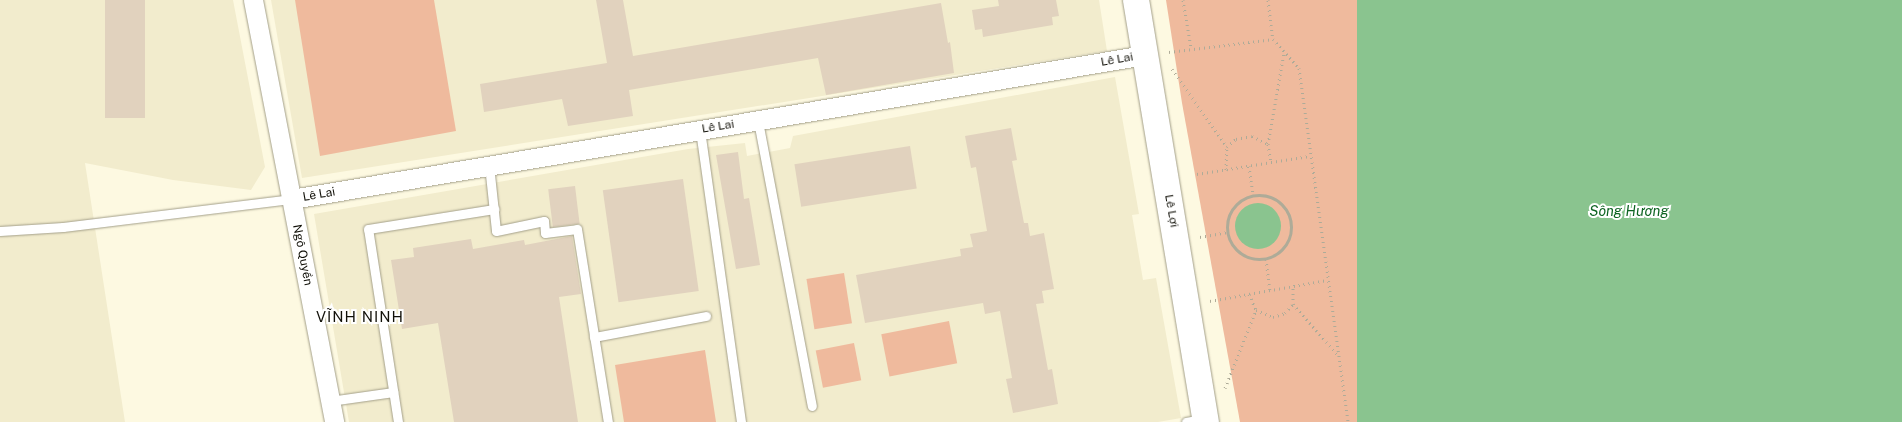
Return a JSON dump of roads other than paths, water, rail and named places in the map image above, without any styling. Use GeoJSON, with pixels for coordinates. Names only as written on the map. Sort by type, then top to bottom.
{"type":"FeatureCollection","features":[{"type":"Feature","properties":{"kind":"main road","name":"Lê Lợi"},"geometry":{"type":"LineString","coordinates":[[1136,0],[1157,54],[1199,421]]}},
{"type":"Feature","properties":{"kind":"street","name":"Ngô Quyền"},"geometry":{"type":"LineString","coordinates":[[253,0],[334,422]]}},
{"type":"Feature","properties":{"kind":"street","name":"Lê Lai"},"geometry":{"type":"LineString","coordinates":[[292,200],[489,165],[1157,54]]}},
{"type":"Feature","properties":{"kind":"lane"},"geometry":{"type":"LineString","coordinates":[[758,121],[812,406]]}},
{"type":"Feature","properties":{"kind":"lane"},"geometry":{"type":"LineString","coordinates":[[700,130],[741,422]]}},
{"type":"Feature","properties":{"kind":"lane"},"geometry":{"type":"LineString","coordinates":[[489,165],[496,231],[544,221],[545,233],[577,229],[608,422]]}},
{"type":"Feature","properties":{"kind":"lane"},"geometry":{"type":"LineString","coordinates":[[1,234],[292,200]]}},
{"type":"Feature","properties":{"kind":"lane"},"geometry":{"type":"LineString","coordinates":[[398,422],[368,229],[494,209]]}},
{"type":"Feature","properties":{"kind":"lane"},"geometry":{"type":"LineString","coordinates":[[594,337],[706,316]]}},
{"type":"Feature","properties":{"kind":"lane"},"geometry":{"type":"LineString","coordinates":[[330,401],[393,392]]}},
{"type":"Feature","properties":{"kind":"water","name":"Sông Hương"},"geometry":{"type":"Polygon","coordinates":[[[1357,0],[1902,0],[1902,422],[1357,422],[1357,0]]]}},
{"type":"Feature","properties":{"kind":"water"},"geometry":{"type":"Polygon","coordinates":[[[1258,203],[1271,207],[1277,213],[1281,226],[1277,239],[1271,245],[1258,249],[1245,245],[1239,239],[1235,226],[1239,213],[1245,207],[1258,203]]]}},
{"type":"Feature","properties":{"kind":"district","name":"VĨNH NINH"},"geometry":{"type":"Point","coordinates":[360,317]}}]}
